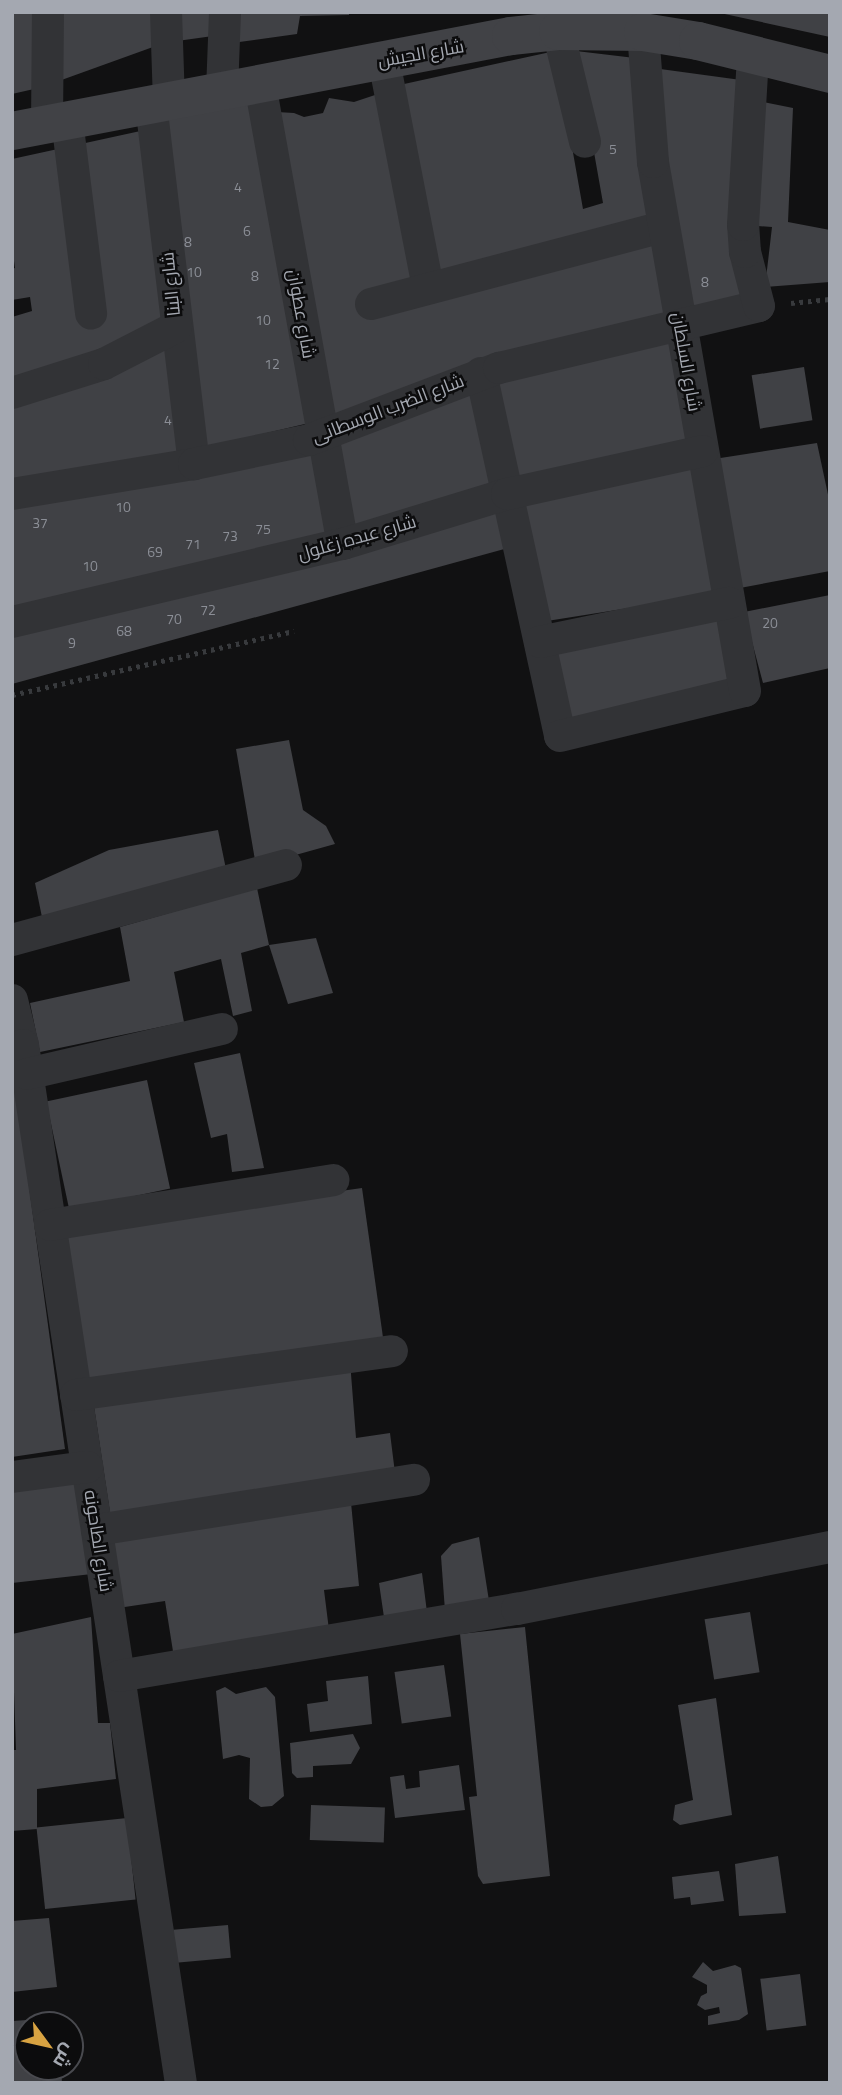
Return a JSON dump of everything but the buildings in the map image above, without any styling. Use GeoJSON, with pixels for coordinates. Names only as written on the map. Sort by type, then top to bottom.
{"type":"FeatureCollection","features":[{"type":"Feature","properties":{"kind":"main road","name":"شارع الجيش"},"geometry":{"type":"LineString","coordinates":[[42,125],[511,36],[558,31],[643,32],[698,41],[830,75]]}},
{"type":"Feature","properties":{"kind":"street"},"geometry":{"type":"LineString","coordinates":[[48,12],[42,125],[91,314]]}},
{"type":"Feature","properties":{"kind":"street","name":"شارع البنا"},"geometry":{"type":"LineString","coordinates":[[166,12],[160,103],[176,327],[194,464]]}},
{"type":"Feature","properties":{"kind":"street"},"geometry":{"type":"LineString","coordinates":[[222,91],[225,12]]}},
{"type":"Feature","properties":{"kind":"street"},"geometry":{"type":"LineString","coordinates":[[558,31],[585,142]]}},
{"type":"Feature","properties":{"kind":"street","name":"شارع السلطان"},"geometry":{"type":"LineString","coordinates":[[540,642],[560,736],[745,691],[663,227],[653,162],[643,32]]}},
{"type":"Feature","properties":{"kind":"street","name":"شارع الضرب الوسطانى"},"geometry":{"type":"LineString","coordinates":[[12,494],[194,464],[323,435],[481,373],[759,306],[745,252],[744,233],[753,57]]}},
{"type":"Feature","properties":{"kind":"street"},"geometry":{"type":"LineString","coordinates":[[384,61],[428,288]]}},
{"type":"Feature","properties":{"kind":"street","name":"شارع عطوان"},"geometry":{"type":"LineString","coordinates":[[260,84],[343,544]]}},
{"type":"Feature","properties":{"kind":"street"},"geometry":{"type":"LineString","coordinates":[[371,304],[663,227]]}},
{"type":"Feature","properties":{"kind":"street"},"geometry":{"type":"LineString","coordinates":[[12,393],[104,365],[176,327]]}},
{"type":"Feature","properties":{"kind":"street"},"geometry":{"type":"LineString","coordinates":[[481,373],[540,642],[729,603]]}},
{"type":"Feature","properties":{"kind":"street","name":"شارع عبده زغلول"},"geometry":{"type":"LineString","coordinates":[[12,622],[343,544],[507,494],[702,451]]}},
{"type":"Feature","properties":{"kind":"street"},"geometry":{"type":"LineString","coordinates":[[12,940],[286,864]]}},
{"type":"Feature","properties":{"kind":"street","name":"شارع الطاحونه"},"geometry":{"type":"LineString","coordinates":[[12,1000],[50,1225],[181,2083]]}},
{"type":"Feature","properties":{"kind":"street"},"geometry":{"type":"LineString","coordinates":[[21,1056],[222,1029]]}},
{"type":"Feature","properties":{"kind":"street"},"geometry":{"type":"LineString","coordinates":[[50,1225],[333,1180]]}},
{"type":"Feature","properties":{"kind":"street"},"geometry":{"type":"LineString","coordinates":[[76,1395],[392,1351]]}},
{"type":"Feature","properties":{"kind":"street"},"geometry":{"type":"LineString","coordinates":[[12,1477],[87,1466]]}},
{"type":"Feature","properties":{"kind":"street"},"geometry":{"type":"LineString","coordinates":[[97,1530],[414,1480]]}},
{"type":"Feature","properties":{"kind":"street"},"geometry":{"type":"LineString","coordinates":[[119,1676],[517,1609],[830,1547]]}},
{"type":"Feature","properties":{"kind":"path"},"geometry":{"type":"LineString","coordinates":[[12,695],[294,631]]}}]}
